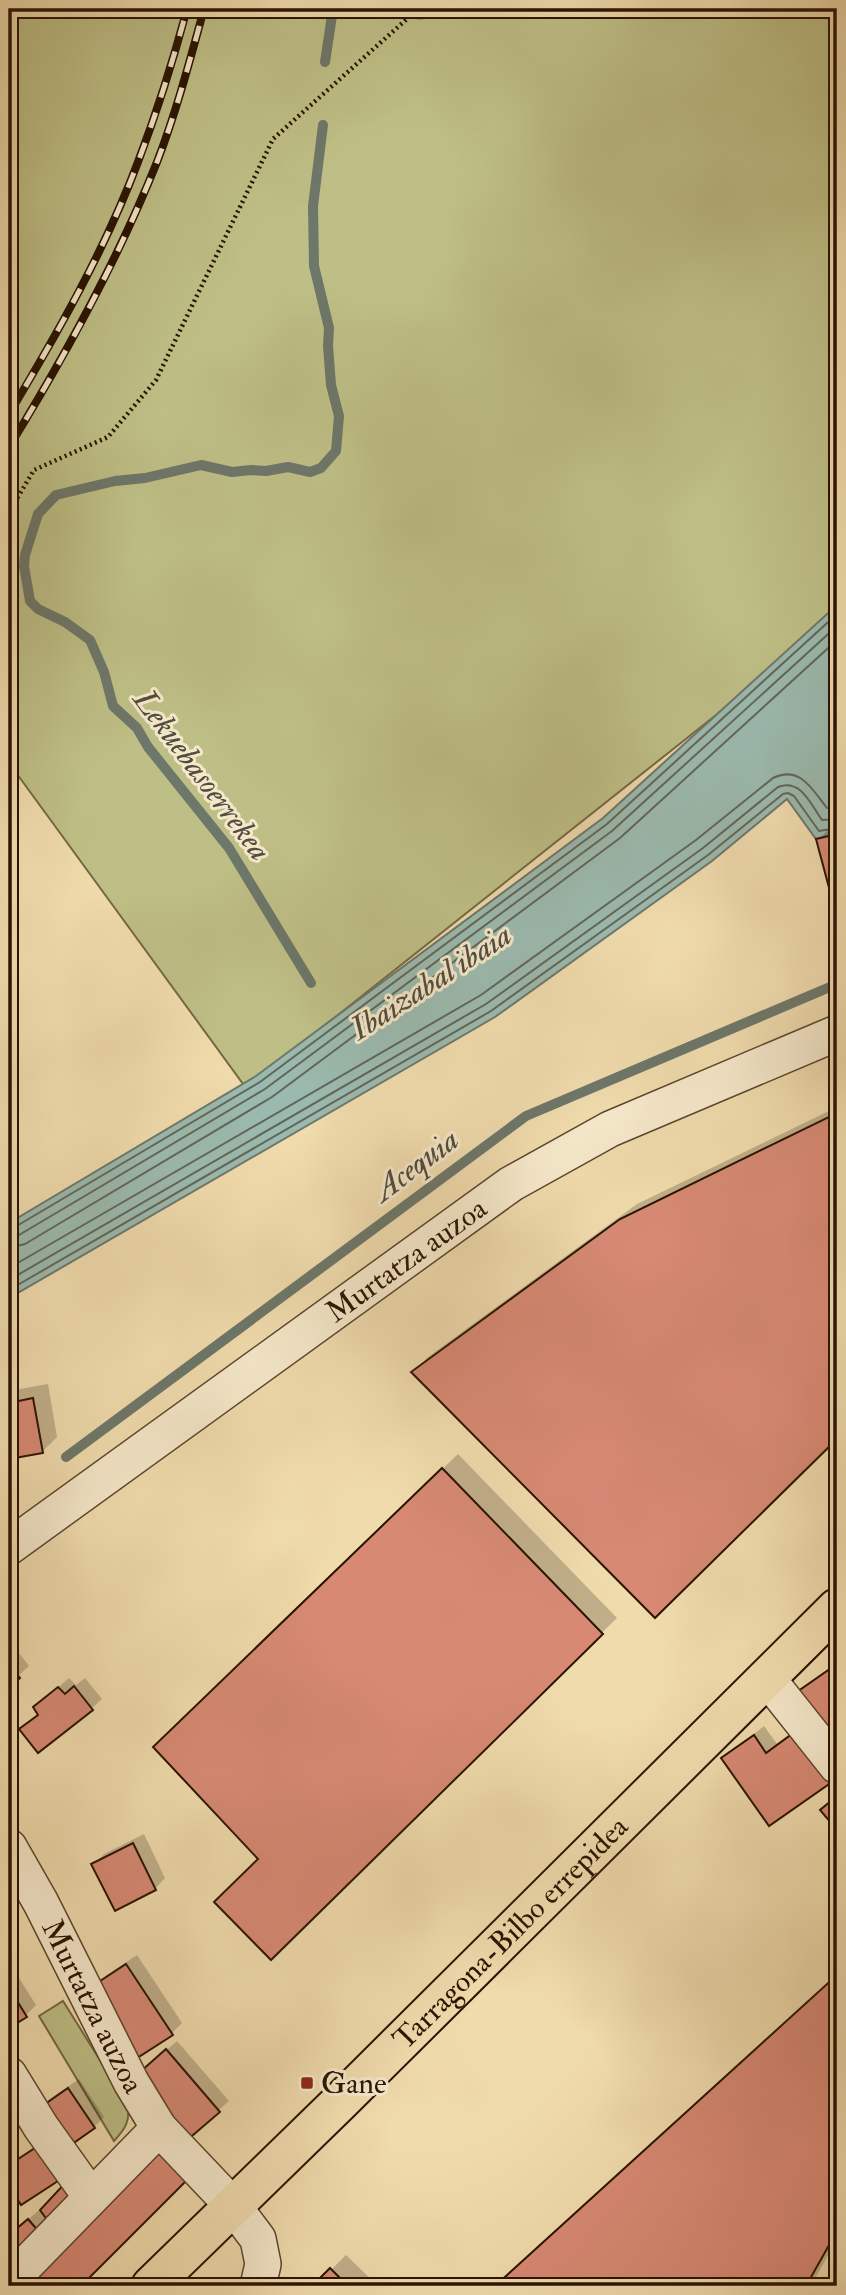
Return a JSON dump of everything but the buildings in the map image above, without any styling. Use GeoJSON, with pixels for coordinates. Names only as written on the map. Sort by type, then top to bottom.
{"type":"FeatureCollection","features":[{"type":"Feature","properties":{"kind":"highway","name":"Tarragona-Bilbo errepidea"},"geometry":{"type":"LineString","coordinates":[[151,2286],[234,2207],[837,1608]]}},
{"type":"Feature","properties":{"kind":"street","name":"Murtatza auzoa"},"geometry":{"type":"LineString","coordinates":[[9,1547],[512,1184],[610,1129],[837,1033]]}},
{"type":"Feature","properties":{"kind":"street"},"geometry":{"type":"LineString","coordinates":[[767,1678],[837,1766]]}},
{"type":"Feature","properties":{"kind":"street","name":"Murtatza auzoa"},"geometry":{"type":"LineString","coordinates":[[9,1847],[41,1903],[131,2082],[159,2128],[234,2207],[258,2239],[263,2264],[258,2286]]}},
{"type":"Feature","properties":{"kind":"street"},"geometry":{"type":"LineString","coordinates":[[9,2075],[41,2127],[91,2197]]}},
{"type":"Feature","properties":{"kind":"street","name":"Murtatza auzoa"},"geometry":{"type":"LineString","coordinates":[[9,2282],[159,2128]]}},
{"type":"Feature","properties":{"kind":"path"},"geometry":{"type":"LineString","coordinates":[[9,512],[34,470],[108,437],[156,380],[273,139],[418,9]]}},
{"type":"Feature","properties":{"kind":"green space"},"geometry":{"type":"Polygon","coordinates":[[[9,9],[392,9],[414,18],[428,18],[450,9],[837,9],[837,619],[246,1088],[9,763],[9,9]]]}},
{"type":"Feature","properties":{"kind":"green space"},"geometry":{"type":"Polygon","coordinates":[[[63,2001],[128,2105],[126,2125],[114,2141],[39,2016],[63,2001]]]}},
{"type":"Feature","properties":{"kind":"water","name":"Ibaizabal ibaia"},"geometry":{"type":"Polygon","coordinates":[[[837,605],[837,834],[816,839],[787,799],[712,861],[495,1017],[9,1298],[9,1223],[256,1076],[603,818],[837,605]]]}},
{"type":"Feature","properties":{"kind":"waterway","name":"Lekuebasoerrekea"},"geometry":{"type":"LineString","coordinates":[[325,62],[333,9]]}},
{"type":"Feature","properties":{"kind":"waterway","name":"Lekuebasoerrekea"},"geometry":{"type":"LineString","coordinates":[[311,983],[229,848],[148,747],[137,728],[113,706],[104,672],[90,640],[65,622],[38,609],[30,601],[24,566],[38,514],[56,495],[201,465],[232,472],[288,467],[310,472],[321,468],[336,451],[339,416],[331,385],[329,328],[314,266],[313,206],[323,125]]}},
{"type":"Feature","properties":{"kind":"waterway","name":"Acequia"},"geometry":{"type":"LineString","coordinates":[[66,1457],[526,1116],[837,984]]}},
{"type":"Feature","properties":{"kind":"railway"},"geometry":{"type":"LineString","coordinates":[[9,414],[79,291],[111,227],[145,143],[187,9]]}},
{"type":"Feature","properties":{"kind":"railway"},"geometry":{"type":"LineString","coordinates":[[9,447],[89,308],[125,236],[170,125],[204,9]]}},
{"type":"Feature","properties":{"kind":"place","name":"Gane"},"geometry":{"type":"Point","coordinates":[307,2083]}}]}
